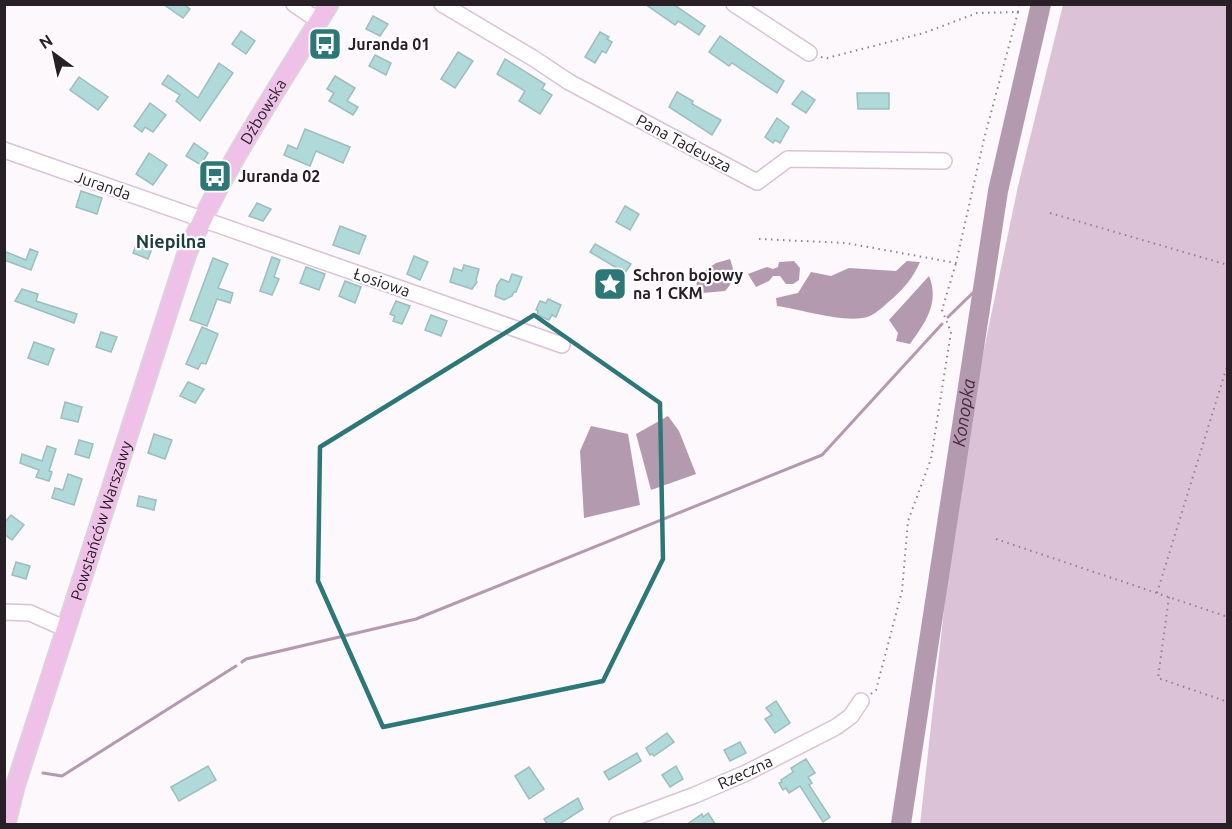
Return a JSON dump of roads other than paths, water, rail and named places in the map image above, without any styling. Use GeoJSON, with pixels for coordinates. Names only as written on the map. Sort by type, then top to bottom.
{"type":"FeatureCollection","features":[{"type":"Feature","properties":{"kind":"main road","name":"Dźbowska"},"geometry":{"type":"LineString","coordinates":[[201,220],[226,174],[329,4]]}},
{"type":"Feature","properties":{"kind":"main road","name":"Powstańców Warszawy"},"geometry":{"type":"LineString","coordinates":[[6,825],[15,787],[163,325],[186,256],[201,220]]}},
{"type":"Feature","properties":{"kind":"street"},"geometry":{"type":"LineString","coordinates":[[294,4],[319,21]]}},
{"type":"Feature","properties":{"kind":"street","name":"Pana Tadeusza"},"geometry":{"type":"LineString","coordinates":[[442,4],[569,82],[757,182],[788,159],[944,161]]}},
{"type":"Feature","properties":{"kind":"street"},"geometry":{"type":"LineString","coordinates":[[734,4],[809,53]]}},
{"type":"Feature","properties":{"kind":"street","name":"Juranda"},"geometry":{"type":"LineString","coordinates":[[4,150],[201,220]]}},
{"type":"Feature","properties":{"kind":"street","name":"Łosiowa"},"geometry":{"type":"LineString","coordinates":[[201,220],[562,345]]}},
{"type":"Feature","properties":{"kind":"street"},"geometry":{"type":"LineString","coordinates":[[4,612],[30,613],[66,629]]}},
{"type":"Feature","properties":{"kind":"street","name":"Rzeczna"},"geometry":{"type":"LineString","coordinates":[[617,825],[716,786],[836,727],[851,716],[861,701]]}},
{"type":"Feature","properties":{"kind":"waterway","name":"Konopka"},"geometry":{"type":"LineString","coordinates":[[901,824],[998,191],[1041,4]]}},
{"type":"Feature","properties":{"kind":"waterway"},"geometry":{"type":"LineString","coordinates":[[948,317],[983,283]]}},
{"type":"Feature","properties":{"kind":"waterway"},"geometry":{"type":"LineString","coordinates":[[242,662],[246,659],[416,619],[822,455],[942,324]]}},
{"type":"Feature","properties":{"kind":"waterway"},"geometry":{"type":"LineString","coordinates":[[43,773],[62,776],[236,666]]}},
{"type":"Feature","properties":{"kind":"place","name":"Juranda 01"},"geometry":{"type":"Point","coordinates":[325,44]}},
{"type":"Feature","properties":{"kind":"place","name":"Juranda 02"},"geometry":{"type":"Point","coordinates":[215,176]}},
{"type":"Feature","properties":{"kind":"place","name":"Schron bojowy na 1 CKM"},"geometry":{"type":"Point","coordinates":[610,284]}},
{"type":"Feature","properties":{"kind":"district","name":"Niepilna"},"geometry":{"type":"Point","coordinates":[171,242]}}]}
